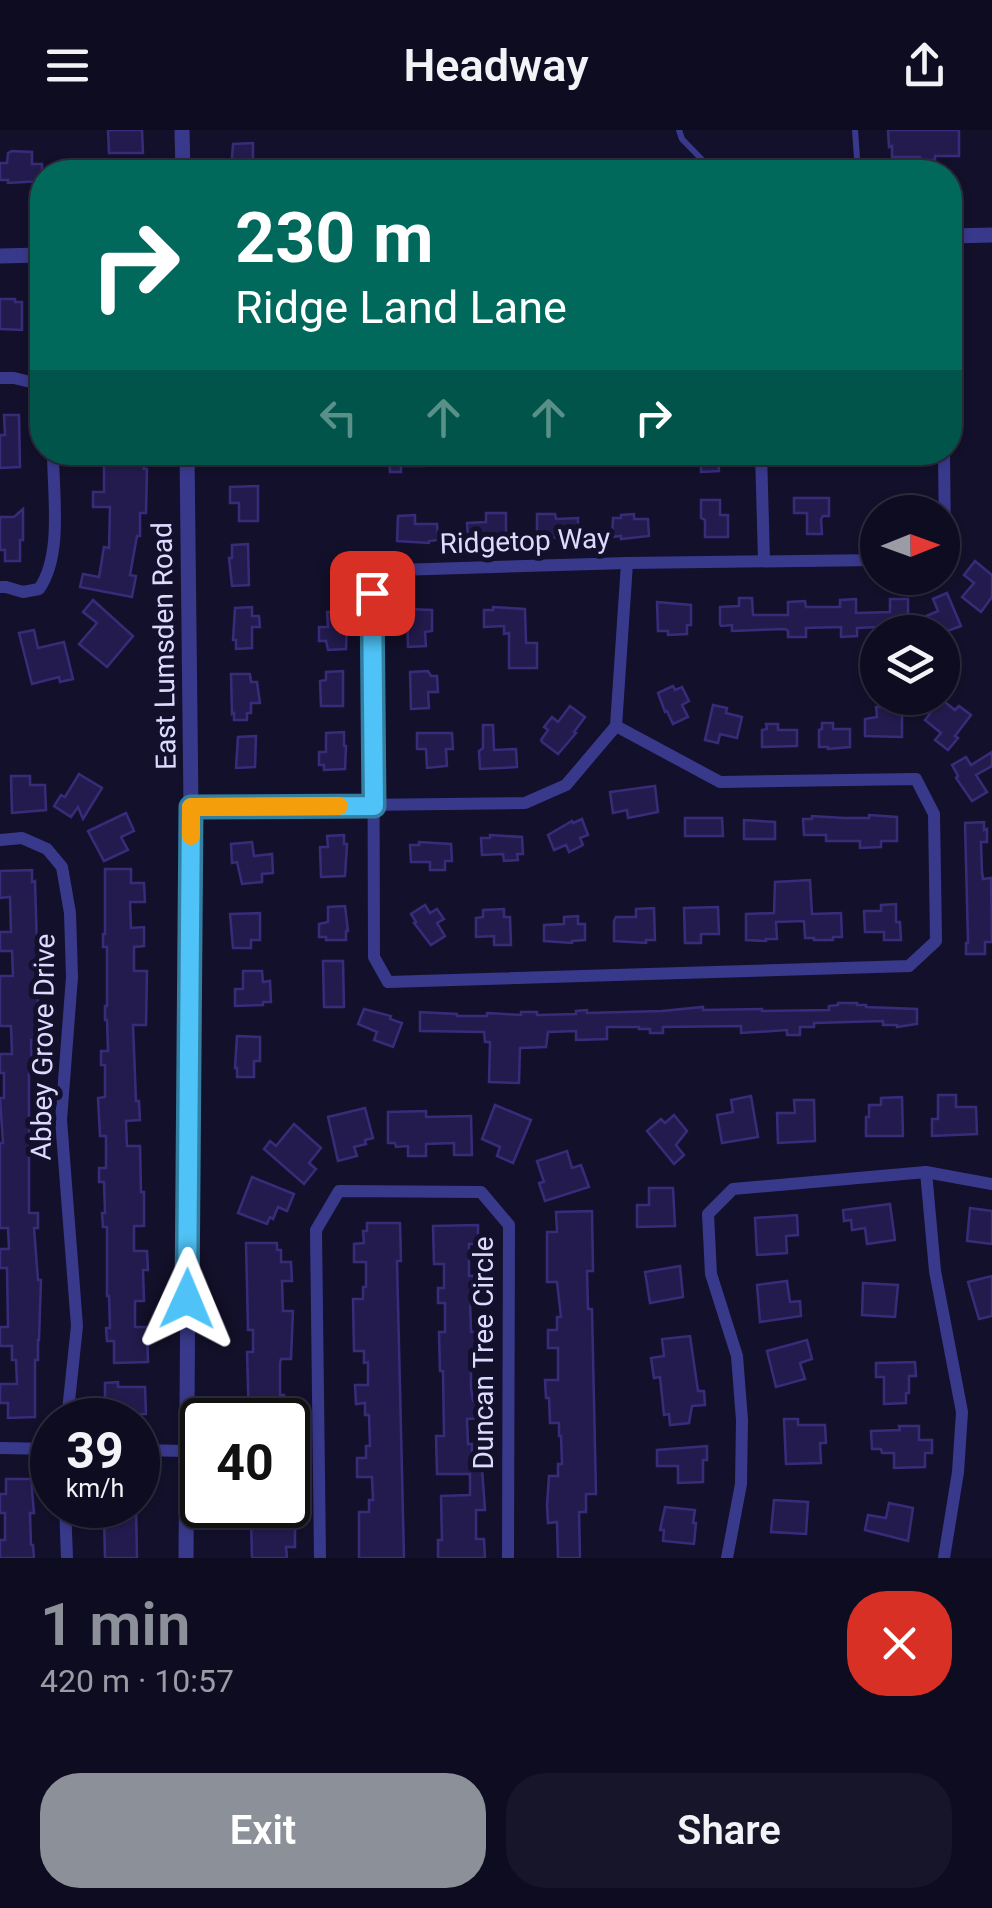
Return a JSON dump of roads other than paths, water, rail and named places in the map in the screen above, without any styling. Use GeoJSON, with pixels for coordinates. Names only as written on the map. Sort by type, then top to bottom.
{"type":"FeatureCollection","features":[{"type":"Feature","properties":{"kind":"street"},"geometry":{"type":"LineString","coordinates":[[182,130],[183,160]]}},
{"type":"Feature","properties":{"kind":"street"},"geometry":{"type":"LineString","coordinates":[[962,236],[992,235]]}},
{"type":"Feature","properties":{"kind":"street"},"geometry":{"type":"LineString","coordinates":[[0,256],[30,255]]}},
{"type":"Feature","properties":{"kind":"street"},"geometry":{"type":"LineString","coordinates":[[0,378],[30,382]]}},
{"type":"Feature","properties":{"kind":"street"},"geometry":{"type":"LineString","coordinates":[[0,587],[23,592],[39,589],[48,578],[54,546],[53,465]]}},
{"type":"Feature","properties":{"kind":"street","name":"East Lumsden Road"},"geometry":{"type":"LineString","coordinates":[[186,1398],[191,807],[187,465]]}},
{"type":"Feature","properties":{"kind":"street"},"geometry":{"type":"LineString","coordinates":[[762,465],[764,560]]}},
{"type":"Feature","properties":{"kind":"street"},"geometry":{"type":"LineString","coordinates":[[944,465],[944,495]]}},
{"type":"Feature","properties":{"kind":"street","name":"Ridgetop Way"},"geometry":{"type":"LineString","coordinates":[[616,726],[720,782],[916,779],[934,814],[936,940],[909,966],[388,982],[374,957],[372,593],[397,570],[860,560]]}},
{"type":"Feature","properties":{"kind":"street"},"geometry":{"type":"LineString","coordinates":[[191,807],[525,803],[566,785],[616,726],[626,563]]}},
{"type":"Feature","properties":{"kind":"street","name":"Abbey Grove Drive"},"geometry":{"type":"LineString","coordinates":[[0,840],[22,838],[47,849],[62,867],[70,914],[72,977],[61,1120],[77,1326],[69,1398]]}},
{"type":"Feature","properties":{"kind":"street"},"geometry":{"type":"LineString","coordinates":[[727,1558],[741,1484],[742,1420],[737,1356],[711,1274],[708,1214],[733,1189],[926,1172],[992,1184]]}},
{"type":"Feature","properties":{"kind":"street"},"geometry":{"type":"LineString","coordinates":[[926,1172],[935,1272],[962,1412],[958,1472],[944,1558]]}},
{"type":"Feature","properties":{"kind":"street","name":"Duncan Tree Circle"},"geometry":{"type":"LineString","coordinates":[[320,1558],[316,1230],[338,1191],[482,1192],[510,1225],[508,1558]]}},
{"type":"Feature","properties":{"kind":"street"},"geometry":{"type":"LineString","coordinates":[[0,1448],[30,1449]]}},
{"type":"Feature","properties":{"kind":"street"},"geometry":{"type":"LineString","coordinates":[[66,1528],[67,1558]]}},
{"type":"Feature","properties":{"kind":"street","name":"East Lumsden Road"},"geometry":{"type":"LineString","coordinates":[[186,1528],[186,1558]]}},
{"type":"Feature","properties":{"kind":"lane"},"geometry":{"type":"LineString","coordinates":[[679,130],[682,139],[702,160]]}},
{"type":"Feature","properties":{"kind":"lane"},"geometry":{"type":"LineString","coordinates":[[856,130],[857,160]]}}]}
